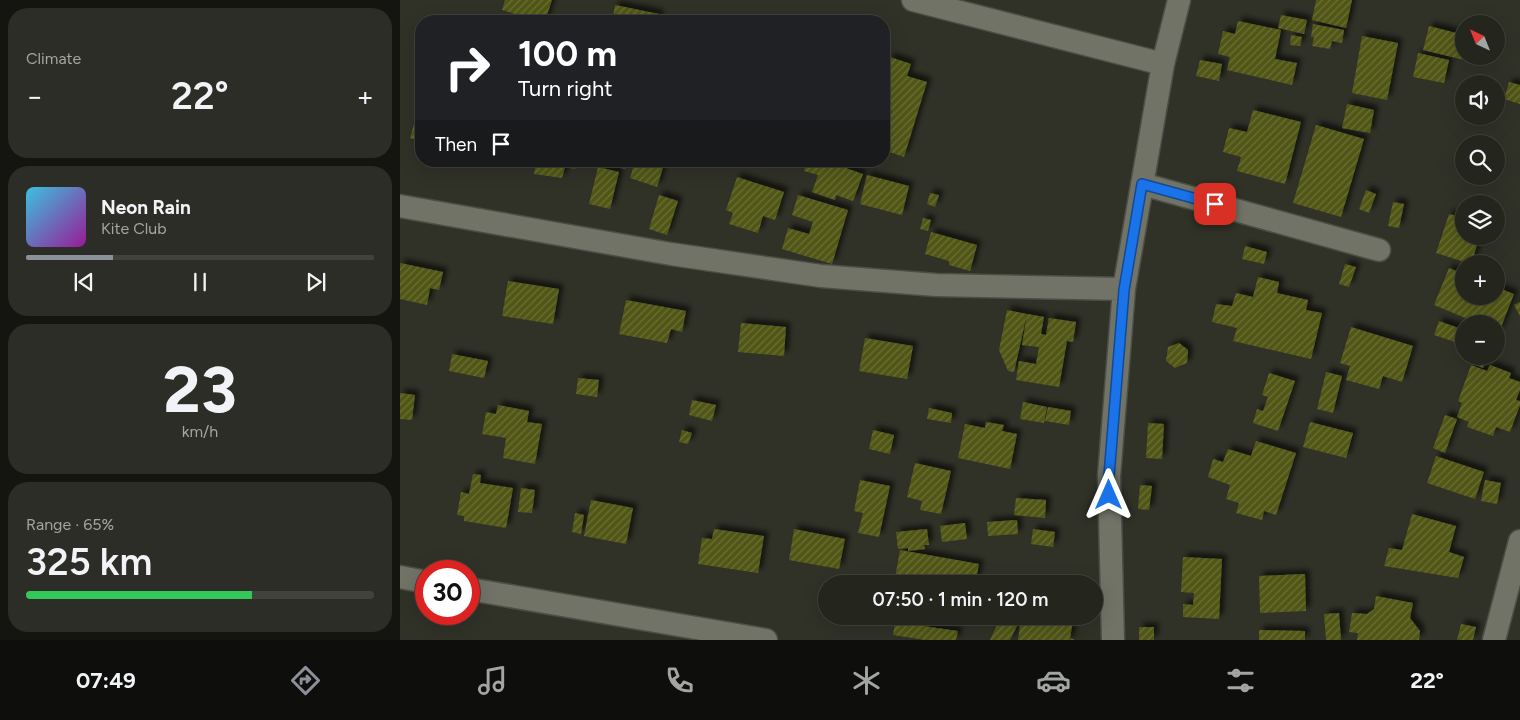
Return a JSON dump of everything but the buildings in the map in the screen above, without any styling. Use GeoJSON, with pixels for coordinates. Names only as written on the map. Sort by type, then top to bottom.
{"type":"FeatureCollection","features":[{"type":"Feature","properties":{"kind":"street"},"geometry":{"type":"LineString","coordinates":[[913,0],[1163,64]]}},
{"type":"Feature","properties":{"kind":"street"},"geometry":{"type":"LineString","coordinates":[[1113,640],[1109,476],[1124,290],[1163,64],[1179,0]]}},
{"type":"Feature","properties":{"kind":"street"},"geometry":{"type":"LineString","coordinates":[[1142,184],[1379,250]]}},
{"type":"Feature","properties":{"kind":"street"},"geometry":{"type":"LineString","coordinates":[[400,206],[671,254],[821,276],[936,285],[1124,290]]}},
{"type":"Feature","properties":{"kind":"street"},"geometry":{"type":"LineString","coordinates":[[1494,640],[1520,541]]}},
{"type":"Feature","properties":{"kind":"street"},"geometry":{"type":"LineString","coordinates":[[400,577],[415,580]]}},
{"type":"Feature","properties":{"kind":"street"},"geometry":{"type":"LineString","coordinates":[[480,591],[766,640]]}},
{"type":"Feature","properties":{"kind":"route"},"geometry":{"type":"LineString","coordinates":[[1109,495],[1124,290],[1142,184],[1215,204]]}}]}
